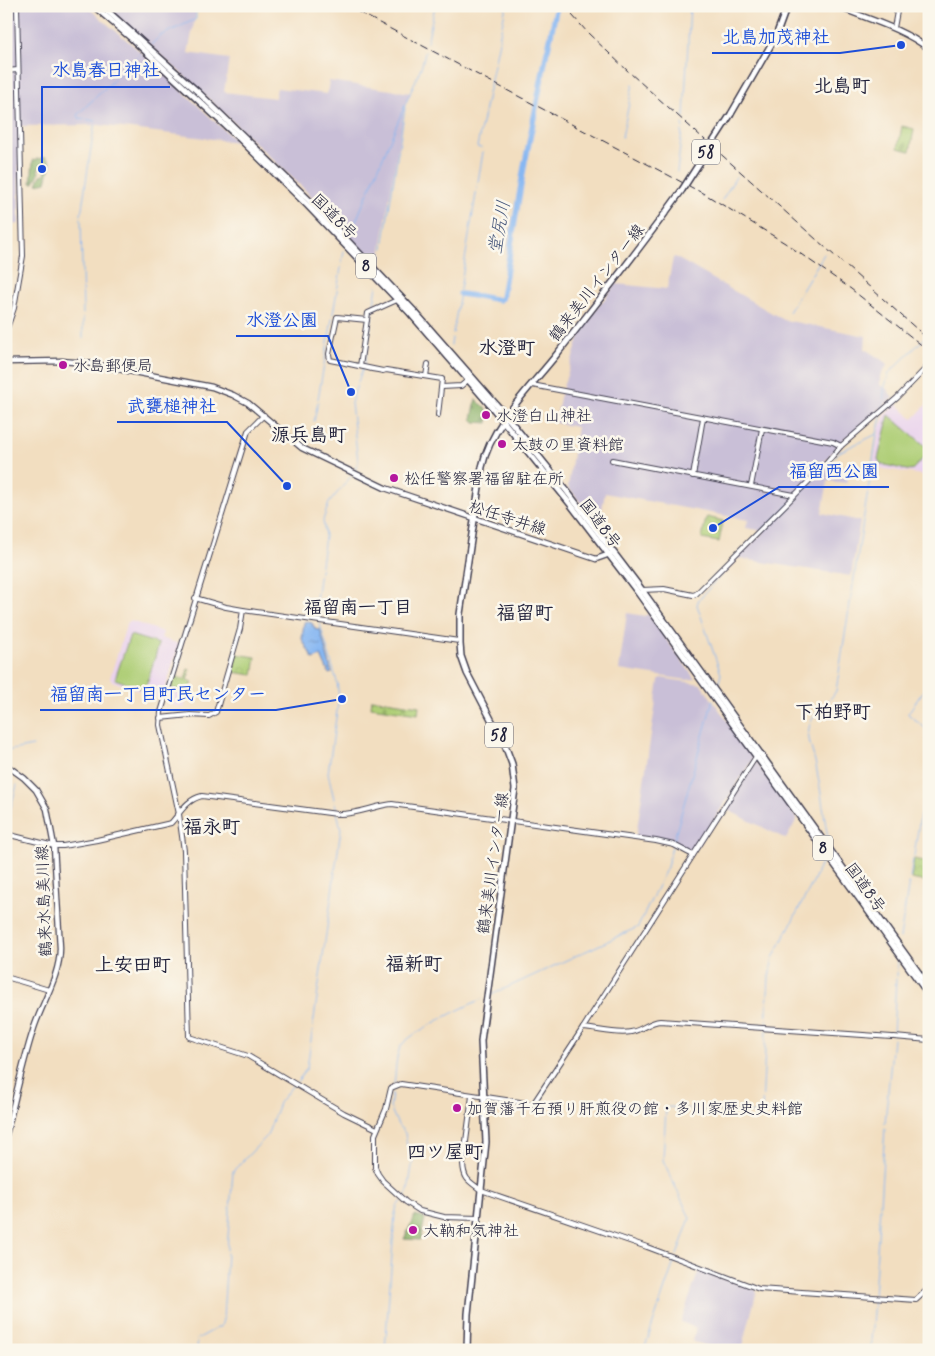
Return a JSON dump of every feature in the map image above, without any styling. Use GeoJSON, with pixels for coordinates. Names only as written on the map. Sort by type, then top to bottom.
{"type":"FeatureCollection","features":[{"type":"Feature","properties":{"kind":"main road","name":"国道8号"},"geometry":{"type":"LineString","coordinates":[[94,6],[130,36],[246,145],[359,259],[468,380],[642,590],[712,686],[718,698],[929,995]]}},
{"type":"Feature","properties":{"kind":"main road","name":"国道8号"},"geometry":{"type":"LineString","coordinates":[[102,6],[198,92],[309,200],[414,311],[507,416],[611,554],[710,692],[718,698]]}},
{"type":"Feature","properties":{"kind":"main road","name":"鶴来美川インター線"},"geometry":{"type":"LineString","coordinates":[[467,1350],[468,1314],[486,1142],[481,1040],[515,789],[512,764],[506,748],[467,673],[461,656],[460,614],[485,454],[507,416],[613,282],[682,190],[731,114],[776,36],[787,6]]}},
{"type":"Feature","properties":{"kind":"main road"},"geometry":{"type":"LineString","coordinates":[[836,6],[894,28],[929,49]]}},
{"type":"Feature","properties":{"kind":"main road","name":"松任寺井線"},"geometry":{"type":"LineString","coordinates":[[6,362],[61,361],[87,363],[212,387],[248,402],[302,448],[386,488],[596,559],[611,554]]}},
{"type":"Feature","properties":{"kind":"main road","name":"国道8号"},"geometry":{"type":"LineString","coordinates":[[758,754],[929,987]]}},
{"type":"Feature","properties":{"kind":"main road","name":"鶴来水島美川線"},"geometry":{"type":"LineString","coordinates":[[6,765],[24,778],[36,790],[47,809],[54,846],[60,956],[33,1029],[6,1135]]}},
{"type":"Feature","properties":{"kind":"street"},"geometry":{"type":"LineString","coordinates":[[6,332],[14,308],[23,256],[17,6]]}},
{"type":"Feature","properties":{"kind":"street"},"geometry":{"type":"LineString","coordinates":[[894,28],[898,6]]}},
{"type":"Feature","properties":{"kind":"street"},"geometry":{"type":"LineString","coordinates":[[6,71],[18,70]]}},
{"type":"Feature","properties":{"kind":"street"},"geometry":{"type":"LineString","coordinates":[[362,367],[368,313],[397,300]]}},
{"type":"Feature","properties":{"kind":"street"},"geometry":{"type":"LineString","coordinates":[[367,320],[337,316],[328,354],[330,360],[362,367],[442,379],[438,415]]}},
{"type":"Feature","properties":{"kind":"street"},"geometry":{"type":"LineString","coordinates":[[426,376],[428,364]]}},
{"type":"Feature","properties":{"kind":"street"},"geometry":{"type":"LineString","coordinates":[[642,590],[664,589],[696,594],[841,446],[897,398],[929,365]]}},
{"type":"Feature","properties":{"kind":"street"},"geometry":{"type":"LineString","coordinates":[[442,387],[461,386],[468,380]]}},
{"type":"Feature","properties":{"kind":"street"},"geometry":{"type":"LineString","coordinates":[[532,385],[833,442],[841,446]]}},
{"type":"Feature","properties":{"kind":"street"},"geometry":{"type":"LineString","coordinates":[[264,415],[248,430],[161,708],[160,725],[179,814],[184,850],[189,1037],[248,1056],[344,1113],[377,1129]]}},
{"type":"Feature","properties":{"kind":"street"},"geometry":{"type":"LineString","coordinates":[[693,476],[703,418]]}},
{"type":"Feature","properties":{"kind":"street"},"geometry":{"type":"LineString","coordinates":[[751,486],[762,429]]}},
{"type":"Feature","properties":{"kind":"street"},"geometry":{"type":"LineString","coordinates":[[612,460],[794,495]]}},
{"type":"Feature","properties":{"kind":"street"},"geometry":{"type":"LineString","coordinates":[[196,598],[244,610],[460,641]]}},
{"type":"Feature","properties":{"kind":"street"},"geometry":{"type":"LineString","coordinates":[[160,718],[209,716],[216,712],[244,610]]}},
{"type":"Feature","properties":{"kind":"street"},"geometry":{"type":"LineString","coordinates":[[478,1218],[432,1215],[420,1211],[383,1181],[375,1167],[374,1154],[377,1129],[386,1110],[391,1088],[401,1084],[533,1104],[758,754]]}},
{"type":"Feature","properties":{"kind":"street"},"geometry":{"type":"LineString","coordinates":[[6,834],[54,846],[97,840],[171,823],[183,807],[194,798],[202,796],[338,814],[392,804],[673,844],[693,855]]}},
{"type":"Feature","properties":{"kind":"street"},"geometry":{"type":"LineString","coordinates":[[6,977],[49,990]]}},
{"type":"Feature","properties":{"kind":"street"},"geometry":{"type":"LineString","coordinates":[[583,1028],[622,1033],[632,1032],[651,1022],[660,1021],[929,1040]]}},
{"type":"Feature","properties":{"kind":"street"},"geometry":{"type":"LineString","coordinates":[[472,1096],[463,1164],[464,1175],[470,1183],[481,1190],[647,1247],[759,1289],[916,1300],[929,1288]]}},
{"type":"Feature","properties":{"kind":"shaded area"},"geometry":{"type":"Polygon","coordinates":[[[6,6],[86,6],[136,48],[237,142],[99,125],[19,126],[19,224],[8,225],[8,233],[6,233],[6,6]]]}},
{"type":"Feature","properties":{"kind":"shaded area"},"geometry":{"type":"Polygon","coordinates":[[[106,6],[195,6],[195,18],[188,53],[229,59],[224,92],[275,98],[277,88],[327,94],[329,81],[411,93],[405,104],[378,267],[303,188],[192,83],[106,6]]]}},
{"type":"Feature","properties":{"kind":"shaded area"},"geometry":{"type":"Polygon","coordinates":[[[675,257],[784,320],[866,336],[865,349],[888,364],[880,376],[880,385],[887,389],[893,398],[842,441],[825,461],[850,468],[847,483],[828,481],[822,513],[860,521],[851,576],[737,558],[765,531],[746,528],[748,520],[605,493],[599,526],[568,487],[577,427],[555,423],[561,393],[583,327],[616,284],[667,289],[673,258],[675,257]]]}},
{"type":"Feature","properties":{"kind":"shaded area"},"geometry":{"type":"Polygon","coordinates":[[[929,402],[929,476],[873,467],[880,426],[886,414],[896,403],[913,419],[929,402]]]}},
{"type":"Feature","properties":{"kind":"shaded area"},"geometry":{"type":"Polygon","coordinates":[[[627,613],[644,616],[648,614],[695,679],[687,680],[619,670],[627,613]]]}},
{"type":"Feature","properties":{"kind":"shaded area"},"geometry":{"type":"Polygon","coordinates":[[[131,621],[163,632],[161,638],[179,644],[162,699],[112,681],[110,678],[127,623],[131,621]]]}},
{"type":"Feature","properties":{"kind":"shaded area"},"geometry":{"type":"Polygon","coordinates":[[[188,669],[190,670],[187,680],[193,682],[184,708],[166,703],[174,676],[185,680],[188,669]]]}},
{"type":"Feature","properties":{"kind":"shaded area"},"geometry":{"type":"Polygon","coordinates":[[[661,678],[701,684],[752,756],[752,760],[694,851],[670,842],[636,836],[659,680],[661,678]]]}},
{"type":"Feature","properties":{"kind":"shaded area"},"geometry":{"type":"Polygon","coordinates":[[[756,762],[797,819],[786,839],[726,809],[756,762]]]}},
{"type":"Feature","properties":{"kind":"shaded area"},"geometry":{"type":"Polygon","coordinates":[[[699,1270],[757,1290],[742,1350],[721,1350],[692,1341],[696,1328],[681,1322],[699,1270]]]}},
{"type":"Feature","properties":{"kind":"green space"},"geometry":{"type":"Polygon","coordinates":[[[902,126],[914,129],[910,151],[898,148],[902,126]]]}},
{"type":"Feature","properties":{"kind":"green space"},"geometry":{"type":"Polygon","coordinates":[[[46,157],[51,163],[46,182],[37,184],[41,175],[45,174],[48,164],[44,161],[38,170],[39,173],[34,183],[31,183],[33,160],[46,157]]]}},
{"type":"Feature","properties":{"kind":"green space"},"geometry":{"type":"Polygon","coordinates":[[[476,399],[490,413],[488,423],[475,422],[472,419],[476,399]]]}},
{"type":"Feature","properties":{"kind":"green space"},"geometry":{"type":"Polygon","coordinates":[[[889,415],[929,449],[929,452],[911,471],[881,464],[878,459],[889,415]]]}},
{"type":"Feature","properties":{"kind":"green space"},"geometry":{"type":"Polygon","coordinates":[[[707,517],[723,521],[719,542],[702,539],[707,517]]]}},
{"type":"Feature","properties":{"kind":"green space"},"geometry":{"type":"Polygon","coordinates":[[[130,635],[159,644],[145,690],[115,679],[130,635]]]}},
{"type":"Feature","properties":{"kind":"green space"},"geometry":{"type":"Polygon","coordinates":[[[236,654],[256,657],[253,675],[232,672],[236,654]]]}},
{"type":"Feature","properties":{"kind":"green space"},"geometry":{"type":"Polygon","coordinates":[[[188,669],[190,670],[187,680],[193,682],[189,693],[170,688],[174,676],[185,680],[188,669]]]}},
{"type":"Feature","properties":{"kind":"green space"},"geometry":{"type":"Polygon","coordinates":[[[372,699],[419,706],[418,714],[371,707],[372,699]]]}},
{"type":"Feature","properties":{"kind":"green space"},"geometry":{"type":"Polygon","coordinates":[[[914,859],[929,862],[927,882],[911,879],[914,859]]]}},
{"type":"Feature","properties":{"kind":"green space"},"geometry":{"type":"Polygon","coordinates":[[[415,1215],[425,1219],[420,1240],[404,1239],[415,1215]]]}},
{"type":"Feature","properties":{"kind":"water"},"geometry":{"type":"Polygon","coordinates":[[[305,621],[312,623],[316,630],[320,629],[332,673],[329,674],[321,656],[313,659],[302,639],[305,621]]]}},
{"type":"Feature","properties":{"kind":"waterway"},"geometry":{"type":"LineString","coordinates":[[151,45],[160,36],[196,19],[196,6]]}},
{"type":"Feature","properties":{"kind":"waterway"},"geometry":{"type":"LineString","coordinates":[[427,43],[435,6]]}},
{"type":"Feature","properties":{"kind":"waterway"},"geometry":{"type":"LineString","coordinates":[[499,39],[506,6]]}},
{"type":"Feature","properties":{"kind":"waterway"},"geometry":{"type":"LineString","coordinates":[[684,117],[690,6]]}},
{"type":"Feature","properties":{"kind":"waterway","name":"堂尻川"},"geometry":{"type":"LineString","coordinates":[[548,49],[558,7]]}},
{"type":"Feature","properties":{"kind":"waterway"},"geometry":{"type":"LineString","coordinates":[[481,148],[477,147],[499,41]]}},
{"type":"Feature","properties":{"kind":"waterway","name":"堂尻川"},"geometry":{"type":"LineString","coordinates":[[526,158],[547,51]]}},
{"type":"Feature","properties":{"kind":"waterway"},"geometry":{"type":"LineString","coordinates":[[350,235],[422,65],[425,52]]}},
{"type":"Feature","properties":{"kind":"waterway"},"geometry":{"type":"LineString","coordinates":[[81,215],[95,121],[79,118],[77,115],[142,53]]}},
{"type":"Feature","properties":{"kind":"waterway"},"geometry":{"type":"LineString","coordinates":[[622,137],[633,84]]}},
{"type":"Feature","properties":{"kind":"waterway"},"geometry":{"type":"LineString","coordinates":[[380,266],[405,108]]}},
{"type":"Feature","properties":{"kind":"waterway"},"geometry":{"type":"LineString","coordinates":[[682,124],[683,128]]}},
{"type":"Feature","properties":{"kind":"waterway"},"geometry":{"type":"LineString","coordinates":[[677,172],[682,131]]}},
{"type":"Feature","properties":{"kind":"waterway"},"geometry":{"type":"LineString","coordinates":[[460,290],[483,152]]}},
{"type":"Feature","properties":{"kind":"waterway","name":"堂尻川"},"geometry":{"type":"LineString","coordinates":[[502,298],[525,161]]}},
{"type":"Feature","properties":{"kind":"waterway"},"geometry":{"type":"LineString","coordinates":[[722,200],[736,177]]}},
{"type":"Feature","properties":{"kind":"waterway"},"geometry":{"type":"LineString","coordinates":[[81,218],[83,314]]}},
{"type":"Feature","properties":{"kind":"waterway"},"geometry":{"type":"LineString","coordinates":[[318,399],[344,251]]}},
{"type":"Feature","properties":{"kind":"waterway"},"geometry":{"type":"LineString","coordinates":[[789,312],[824,254]]}},
{"type":"Feature","properties":{"kind":"waterway"},"geometry":{"type":"LineString","coordinates":[[358,382],[365,362],[377,286]]}},
{"type":"Feature","properties":{"kind":"waterway"},"geometry":{"type":"LineString","coordinates":[[453,333],[460,293]]}},
{"type":"Feature","properties":{"kind":"waterway","name":"堂尻川"},"geometry":{"type":"LineString","coordinates":[[460,294],[475,296]]}},
{"type":"Feature","properties":{"kind":"waterway","name":"堂尻川"},"geometry":{"type":"LineString","coordinates":[[478,296],[499,300]]}},
{"type":"Feature","properties":{"kind":"waterway"},"geometry":{"type":"LineString","coordinates":[[83,318],[83,338]]}},
{"type":"Feature","properties":{"kind":"waterway"},"geometry":{"type":"LineString","coordinates":[[883,409],[884,389],[889,373],[929,334]]}},
{"type":"Feature","properties":{"kind":"waterway"},"geometry":{"type":"LineString","coordinates":[[451,345],[452,338]]}},
{"type":"Feature","properties":{"kind":"waterway"},"geometry":{"type":"LineString","coordinates":[[355,471],[358,461],[351,403],[357,385]]}},
{"type":"Feature","properties":{"kind":"waterway"},"geometry":{"type":"LineString","coordinates":[[314,421],[318,402]]}},
{"type":"Feature","properties":{"kind":"waterway"},"geometry":{"type":"LineString","coordinates":[[828,839],[818,775],[809,740],[809,729],[815,715],[836,691],[877,434],[882,413]]}},
{"type":"Feature","properties":{"kind":"waterway"},"geometry":{"type":"LineString","coordinates":[[830,462],[839,452],[877,434]]}},
{"type":"Feature","properties":{"kind":"waterway"},"geometry":{"type":"LineString","coordinates":[[297,1082],[307,1068],[341,829],[328,773],[339,697],[337,682],[315,607],[325,536],[323,520],[329,503],[352,475]]}},
{"type":"Feature","properties":{"kind":"waterway"},"geometry":{"type":"LineString","coordinates":[[717,689],[721,674],[697,605],[698,601],[737,556],[812,481]]}},
{"type":"Feature","properties":{"kind":"waterway"},"geometry":{"type":"LineString","coordinates":[[929,683],[908,713],[929,731]]}},
{"type":"Feature","properties":{"kind":"waterway"},"geometry":{"type":"LineString","coordinates":[[673,843],[713,700]]}},
{"type":"Feature","properties":{"kind":"waterway"},"geometry":{"type":"LineString","coordinates":[[6,751],[33,746]]}},
{"type":"Feature","properties":{"kind":"waterway"},"geometry":{"type":"LineString","coordinates":[[6,824],[17,785]]}},
{"type":"Feature","properties":{"kind":"waterway"},"geometry":{"type":"LineString","coordinates":[[914,856],[920,816],[929,801]]}},
{"type":"Feature","properties":{"kind":"waterway"},"geometry":{"type":"LineString","coordinates":[[491,995],[638,927],[667,867],[672,847]]}},
{"type":"Feature","properties":{"kind":"waterway"},"geometry":{"type":"LineString","coordinates":[[766,1026],[769,977],[773,958],[823,859]]}},
{"type":"Feature","properties":{"kind":"waterway"},"geometry":{"type":"LineString","coordinates":[[910,878],[913,859]]}},
{"type":"Feature","properties":{"kind":"waterway"},"geometry":{"type":"LineString","coordinates":[[900,938],[909,882]]}},
{"type":"Feature","properties":{"kind":"waterway"},"geometry":{"type":"LineString","coordinates":[[897,976],[898,961]]}},
{"type":"Feature","properties":{"kind":"waterway"},"geometry":{"type":"LineString","coordinates":[[893,1035],[896,979]]}},
{"type":"Feature","properties":{"kind":"waterway"},"geometry":{"type":"LineString","coordinates":[[394,1084],[398,1055],[401,1046],[406,1041],[438,1020],[482,999]]}},
{"type":"Feature","properties":{"kind":"waterway"},"geometry":{"type":"LineString","coordinates":[[668,1107],[759,1114],[762,1108],[766,1030]]}},
{"type":"Feature","properties":{"kind":"waterway"},"geometry":{"type":"LineString","coordinates":[[885,1123],[893,1039]]}},
{"type":"Feature","properties":{"kind":"waterway"},"geometry":{"type":"LineString","coordinates":[[227,1250],[233,1171],[267,1136],[279,1103],[293,1085]]}},
{"type":"Feature","properties":{"kind":"waterway"},"geometry":{"type":"LineString","coordinates":[[392,1093],[390,1107],[398,1125],[405,1133],[407,1146],[413,1160],[408,1191],[404,1198]]}},
{"type":"Feature","properties":{"kind":"waterway"},"geometry":{"type":"LineString","coordinates":[[666,1108],[663,1160],[690,1218],[677,1255]]}},
{"type":"Feature","properties":{"kind":"waterway"},"geometry":{"type":"LineString","coordinates":[[880,1205],[885,1128]]}},
{"type":"Feature","properties":{"kind":"waterway"},"geometry":{"type":"LineString","coordinates":[[385,1350],[395,1214],[397,1206],[402,1201]]}},
{"type":"Feature","properties":{"kind":"waterway"},"geometry":{"type":"LineString","coordinates":[[869,1350],[880,1207]]}},
{"type":"Feature","properties":{"kind":"waterway"},"geometry":{"type":"LineString","coordinates":[[197,1339],[221,1326],[223,1320],[227,1253]]}},
{"type":"Feature","properties":{"kind":"waterway"},"geometry":{"type":"LineString","coordinates":[[644,1350],[675,1259]]}},
{"type":"Feature","properties":{"kind":"waterway"},"geometry":{"type":"LineString","coordinates":[[197,1343],[198,1350]]}},
{"type":"Feature","properties":{"kind":"railway"},"geometry":{"type":"LineString","coordinates":[[347,6],[708,196],[785,243],[851,289],[929,351]]}},
{"type":"Feature","properties":{"kind":"railway"},"geometry":{"type":"LineString","coordinates":[[564,6],[588,33],[630,73],[929,340]]}},
{"type":"Feature","properties":{"kind":"place","name":"北島加茂神社"},"geometry":{"type":"Point","coordinates":[901,45]}},
{"type":"Feature","properties":{"kind":"place","name":"水島春日神社"},"geometry":{"type":"Point","coordinates":[42,169]}},
{"type":"Feature","properties":{"kind":"place","name":"水島郵便局"},"geometry":{"type":"Point","coordinates":[63,365]}},
{"type":"Feature","properties":{"kind":"place","name":"水澄公園"},"geometry":{"type":"Point","coordinates":[351,392]}},
{"type":"Feature","properties":{"kind":"place","name":"水澄白山神社"},"geometry":{"type":"Point","coordinates":[486,415]}},
{"type":"Feature","properties":{"kind":"place","name":"太鼓の里資料館"},"geometry":{"type":"Point","coordinates":[502,444]}},
{"type":"Feature","properties":{"kind":"place","name":"松任警察署福留駐在所"},"geometry":{"type":"Point","coordinates":[394,478]}},
{"type":"Feature","properties":{"kind":"place","name":"武甕槌神社"},"geometry":{"type":"Point","coordinates":[287,486]}},
{"type":"Feature","properties":{"kind":"place","name":"福留西公園"},"geometry":{"type":"Point","coordinates":[713,528]}},
{"type":"Feature","properties":{"kind":"place","name":"福留南一丁目町民センター"},"geometry":{"type":"Point","coordinates":[342,699]}},
{"type":"Feature","properties":{"kind":"place","name":"加賀藩千石預り肝煎役の館・多川家歴史史料館"},"geometry":{"type":"Point","coordinates":[457,1108]}},
{"type":"Feature","properties":{"kind":"place","name":"大靹和気神社"},"geometry":{"type":"Point","coordinates":[413,1230]}},
{"type":"Feature","properties":{"kind":"district","name":"北島町"},"geometry":{"type":"Point","coordinates":[842,85]}},
{"type":"Feature","properties":{"kind":"district","name":"水澄町"},"geometry":{"type":"Point","coordinates":[507,347]}},
{"type":"Feature","properties":{"kind":"district","name":"源兵島町"},"geometry":{"type":"Point","coordinates":[309,434]}},
{"type":"Feature","properties":{"kind":"district","name":"福留南一丁目"},"geometry":{"type":"Point","coordinates":[358,607]}},
{"type":"Feature","properties":{"kind":"district","name":"福留町"},"geometry":{"type":"Point","coordinates":[525,612]}},
{"type":"Feature","properties":{"kind":"district","name":"下柏野町"},"geometry":{"type":"Point","coordinates":[833,711]}},
{"type":"Feature","properties":{"kind":"district","name":"福永町"},"geometry":{"type":"Point","coordinates":[212,826]}},
{"type":"Feature","properties":{"kind":"district","name":"福新町"},"geometry":{"type":"Point","coordinates":[414,963]}},
{"type":"Feature","properties":{"kind":"district","name":"上安田町"},"geometry":{"type":"Point","coordinates":[133,964]}},
{"type":"Feature","properties":{"kind":"district","name":"四ツ屋町"},"geometry":{"type":"Point","coordinates":[445,1151]}}]}
